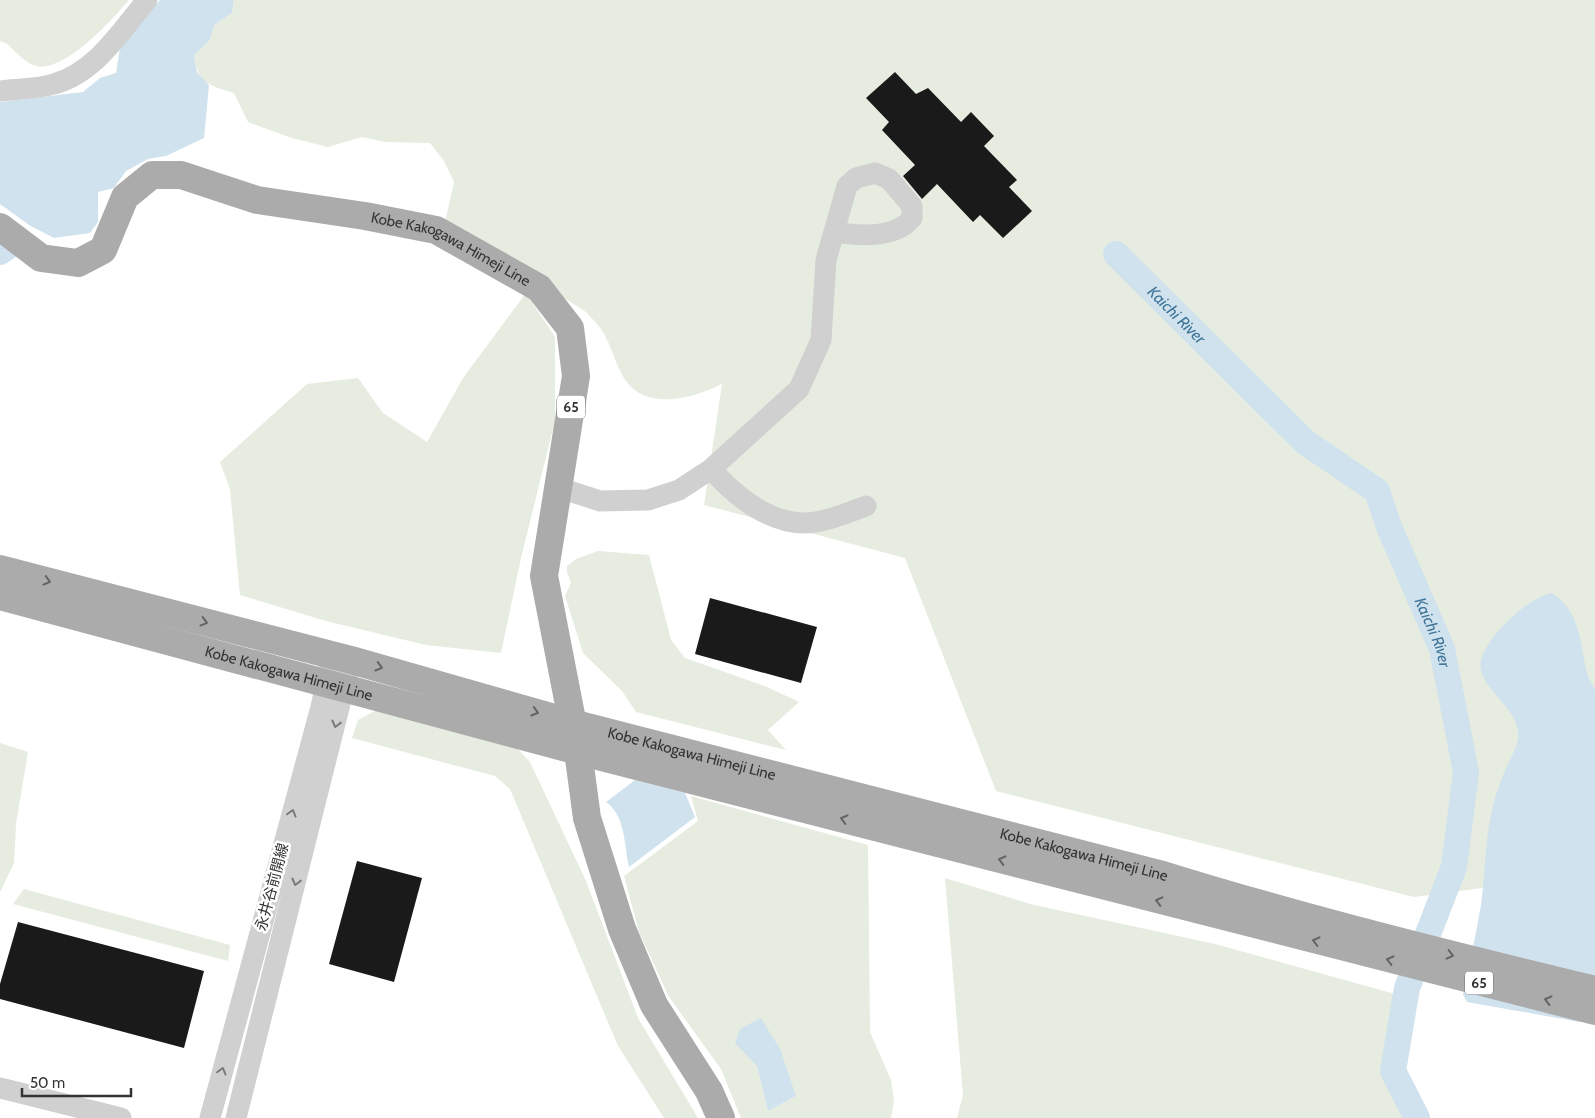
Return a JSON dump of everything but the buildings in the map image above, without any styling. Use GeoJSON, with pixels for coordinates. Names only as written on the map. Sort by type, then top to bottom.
{"type":"FeatureCollection","features":[{"type":"Feature","properties":{"kind":"main road","name":"Kobe Kakogawa Himeji Line"},"geometry":{"type":"LineString","coordinates":[[0,227],[42,258],[78,263],[103,250],[125,197],[152,175],[181,175],[257,200],[365,216],[436,230],[539,288],[570,328],[576,376],[544,576],[578,751],[587,818],[622,929],[654,1005],[709,1091],[721,1118]]}},
{"type":"Feature","properties":{"kind":"main road","name":"Kobe Kakogawa Himeji Line"},"geometry":{"type":"LineString","coordinates":[[0,569],[341,657],[572,723],[1163,875],[1366,944],[1595,1011]]}},
{"type":"Feature","properties":{"kind":"main road","name":"Kobe Kakogawa Himeji Line"},"geometry":{"type":"LineString","coordinates":[[0,596],[335,684],[578,751],[1366,944],[1595,990]]}},
{"type":"Feature","properties":{"kind":"street"},"geometry":{"type":"LineString","coordinates":[[0,91],[54,84],[79,74],[109,47],[147,0]]}},
{"type":"Feature","properties":{"kind":"street"},"geometry":{"type":"LineString","coordinates":[[558,487],[600,501],[648,500],[679,490],[711,469],[798,389],[820,340],[826,260],[834,232]]}},
{"type":"Feature","properties":{"kind":"street"},"geometry":{"type":"LineString","coordinates":[[711,469],[723,483],[747,502],[774,516],[802,523],[837,517],[866,506]]}},
{"type":"Feature","properties":{"kind":"street","name":"永井谷前開線"},"geometry":{"type":"LineString","coordinates":[[236,1118],[341,657]]}},
{"type":"Feature","properties":{"kind":"street","name":"永井谷前開線"},"geometry":{"type":"LineString","coordinates":[[210,1118],[321,707],[335,684]]}},
{"type":"Feature","properties":{"kind":"street"},"geometry":{"type":"LineString","coordinates":[[0,1088],[121,1118]]}},
{"type":"Feature","properties":{"kind":"shaded area"},"geometry":{"type":"Polygon","coordinates":[[[0,0],[129,0],[99,32],[71,55],[58,63],[45,66],[29,63],[6,43],[0,41],[0,0]]]}},
{"type":"Feature","properties":{"kind":"shaded area"},"geometry":{"type":"Polygon","coordinates":[[[234,0],[1595,0],[1595,873],[1414,897],[996,791],[905,558],[704,505],[722,384],[686,397],[672,399],[659,399],[635,391],[622,375],[601,329],[586,312],[445,222],[454,182],[444,161],[430,143],[385,142],[362,137],[328,147],[292,138],[248,122],[234,93],[217,88],[206,82],[198,72],[194,55],[210,40],[214,25],[232,13],[234,0]]]}},
{"type":"Feature","properties":{"kind":"shaded area"},"geometry":{"type":"Polygon","coordinates":[[[526,293],[555,337],[555,421],[521,558],[501,653],[426,645],[326,621],[240,595],[230,489],[220,462],[307,384],[358,378],[383,413],[427,442],[463,378],[526,293]]]}},
{"type":"Feature","properties":{"kind":"shaded area"},"geometry":{"type":"Polygon","coordinates":[[[598,551],[649,555],[671,640],[685,658],[765,686],[799,702],[768,730],[786,750],[636,712],[622,691],[583,653],[565,596],[571,583],[567,566],[576,559],[598,551]]]}},
{"type":"Feature","properties":{"kind":"shaded area"},"geometry":{"type":"Polygon","coordinates":[[[377,710],[514,745],[530,762],[586,881],[638,1018],[698,1118],[664,1118],[618,1046],[510,789],[495,776],[352,738],[358,720],[377,710]]]}},
{"type":"Feature","properties":{"kind":"shaded area"},"geometry":{"type":"Polygon","coordinates":[[[0,743],[28,752],[16,824],[14,863],[0,892],[0,743]]]}},
{"type":"Feature","properties":{"kind":"shaded area"},"geometry":{"type":"Polygon","coordinates":[[[691,796],[868,845],[870,1032],[891,1080],[894,1101],[891,1118],[741,1118],[721,1069],[669,997],[639,932],[624,876],[698,821],[691,796]],[[757,1066],[768,1111],[796,1096],[757,1066]]]}},
{"type":"Feature","properties":{"kind":"shaded area"},"geometry":{"type":"Polygon","coordinates":[[[945,878],[1030,904],[1215,944],[1395,994],[1403,1107],[1407,1118],[957,1118],[963,1095],[945,878]]]}},
{"type":"Feature","properties":{"kind":"shaded area"},"geometry":{"type":"Polygon","coordinates":[[[24,889],[230,945],[228,961],[13,904],[24,889]]]}},
{"type":"Feature","properties":{"kind":"water"},"geometry":{"type":"Polygon","coordinates":[[[160,0],[234,0],[232,13],[214,25],[210,40],[194,55],[197,72],[209,85],[204,138],[166,156],[148,159],[126,171],[114,188],[98,192],[98,222],[90,233],[54,238],[29,225],[0,204],[0,102],[83,92],[100,78],[116,73],[120,48],[160,0]]]}},
{"type":"Feature","properties":{"kind":"water"},"geometry":{"type":"Polygon","coordinates":[[[1552,593],[1568,608],[1577,626],[1588,677],[1595,690],[1595,1018],[1580,1022],[1467,1002],[1463,995],[1481,905],[1487,837],[1492,809],[1518,740],[1518,728],[1513,717],[1484,678],[1481,668],[1482,657],[1493,638],[1511,618],[1532,602],[1552,593]]]}},
{"type":"Feature","properties":{"kind":"water"},"geometry":{"type":"Polygon","coordinates":[[[635,780],[685,793],[695,817],[629,867],[621,823],[613,808],[606,802],[635,780]]]}},
{"type":"Feature","properties":{"kind":"water"},"geometry":{"type":"Polygon","coordinates":[[[761,1018],[780,1049],[796,1096],[768,1111],[757,1066],[735,1043],[740,1029],[761,1018]]]}},
{"type":"Feature","properties":{"kind":"waterway"},"geometry":{"type":"LineString","coordinates":[[0,252],[6,248]]}},
{"type":"Feature","properties":{"kind":"waterway","name":"Kaichi River"},"geometry":{"type":"LineString","coordinates":[[1116,254],[1305,442],[1377,491],[1389,527],[1442,649],[1466,772],[1454,867],[1407,988],[1393,1071],[1417,1118]]}}]}
